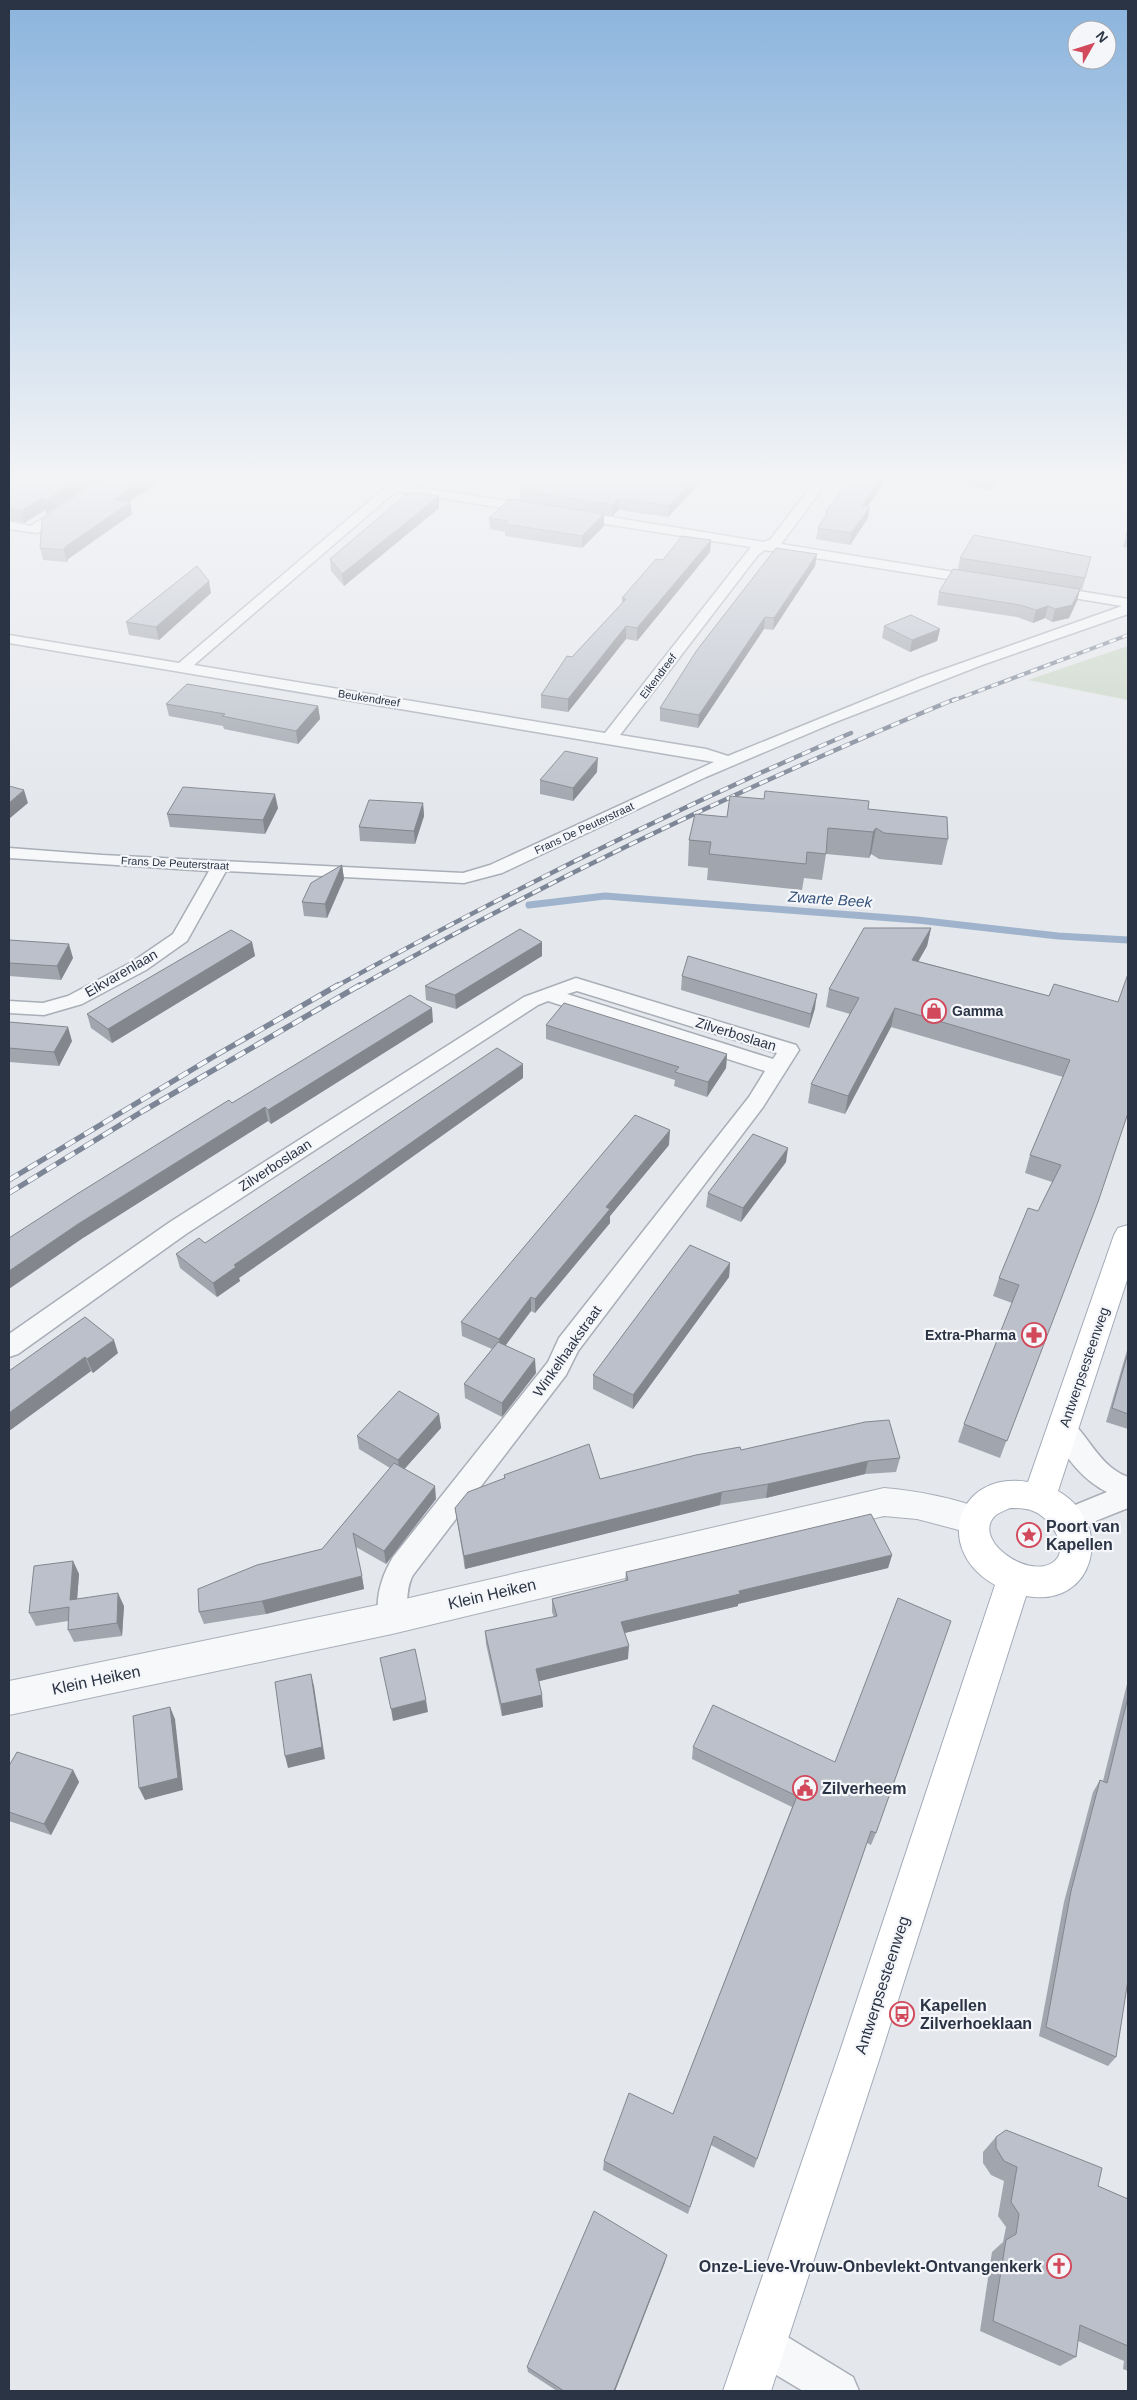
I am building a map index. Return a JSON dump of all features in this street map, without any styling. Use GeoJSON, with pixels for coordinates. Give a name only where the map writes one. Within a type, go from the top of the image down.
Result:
{"type":"FeatureCollection","features":[{"type":"Feature","properties":{"kind":"main road","name":"Antwerpsesteenweg"},"geometry":{"type":"LineString","coordinates":[[1039,1498],[1128,1235]]}},
{"type":"Feature","properties":{"kind":"main road"},"geometry":{"type":"LineString","coordinates":[[1014,1494],[1039,1498],[1055,1507],[1068,1520],[1074,1532],[1077,1546],[1075,1558],[1069,1569],[1058,1578],[1044,1582],[1029,1582],[998,1571],[986,1560],[977,1546],[973,1533],[974,1520],[980,1507],[991,1498],[1014,1494]]}},
{"type":"Feature","properties":{"kind":"main road","name":"Antwerpsesteenweg"},"geometry":{"type":"LineString","coordinates":[[747,2391],[860,2054],[1014,1578]]}},
{"type":"Feature","properties":{"kind":"street"},"geometry":{"type":"LineString","coordinates":[[184,667],[277,587]]}},
{"type":"Feature","properties":{"kind":"street","name":"Eikendreef"},"geometry":{"type":"LineString","coordinates":[[610,737],[726,587]]}},
{"type":"Feature","properties":{"kind":"street"},"geometry":{"type":"LineString","coordinates":[[1032,588],[1128,603]]}},
{"type":"Feature","properties":{"kind":"street","name":"Frans De Peuterstraat"},"geometry":{"type":"LineString","coordinates":[[9,853],[464,878],[496,868],[729,761],[834,716],[1128,609]]}},
{"type":"Feature","properties":{"kind":"street","name":"Beukendreef"},"geometry":{"type":"LineString","coordinates":[[9,639],[610,737],[706,754],[729,761]]}},
{"type":"Feature","properties":{"kind":"street","name":"Eikvarenlaan"},"geometry":{"type":"LineString","coordinates":[[9,1007],[44,1009],[75,1000],[139,966],[180,937],[220,866]]}},
{"type":"Feature","properties":{"kind":"street","name":"Zilverboslaan"},"geometry":{"type":"LineString","coordinates":[[9,1347],[218,1202],[531,1001],[549,995],[779,1068]]}},
{"type":"Feature","properties":{"kind":"street","name":"Winkelhaakstraat"},"geometry":{"type":"LineString","coordinates":[[392,1618],[395,1579],[403,1566],[558,1368],[568,1345],[756,1102],[779,1068]]}},
{"type":"Feature","properties":{"kind":"street"},"geometry":{"type":"LineString","coordinates":[[1063,1428],[1082,1459],[1090,1467],[1116,1485],[1128,1488]]}},
{"type":"Feature","properties":{"kind":"street"},"geometry":{"type":"LineString","coordinates":[[1068,1520],[1128,1496]]}},
{"type":"Feature","properties":{"kind":"street","name":"Klein Heiken"},"geometry":{"type":"LineString","coordinates":[[9,1698],[392,1618],[884,1502],[917,1505],[974,1520]]}},
{"type":"Feature","properties":{"kind":"street"},"geometry":{"type":"LineString","coordinates":[[762,2344],[839,2391]]}},
{"type":"Feature","properties":{"kind":"green space"},"geometry":{"type":"Polygon","coordinates":[[[1128,646],[1128,700],[1028,680],[1128,646]]]}},
{"type":"Feature","properties":{"kind":"building"},"geometry":{"type":"Polygon","coordinates":[[[170,587],[202,587],[156,627],[126,622],[170,587]]]}},
{"type":"Feature","properties":{"kind":"building"},"geometry":{"type":"Polygon","coordinates":[[[632,587],[671,587],[637,628],[626,626],[568,699],[541,695],[567,656],[572,657],[626,599],[622,598],[632,587]]]}},
{"type":"Feature","properties":{"kind":"building"},"geometry":{"type":"Polygon","coordinates":[[[746,587],[795,587],[774,618],[765,617],[699,715],[660,708],[697,650],[746,587]]]}},
{"type":"Feature","properties":{"kind":"building"},"geometry":{"type":"Polygon","coordinates":[[[942,587],[1067,587],[1080,589],[1072,605],[1055,609],[1048,606],[1036,610],[1020,605],[939,592],[942,587]]]}},
{"type":"Feature","properties":{"kind":"building"},"geometry":{"type":"Polygon","coordinates":[[[911,615],[940,629],[912,640],[884,626],[911,615]]]}},
{"type":"Feature","properties":{"kind":"building"},"geometry":{"type":"Polygon","coordinates":[[[187,684],[318,706],[296,731],[222,716],[225,714],[166,704],[187,684]]]}},
{"type":"Feature","properties":{"kind":"building"},"geometry":{"type":"Polygon","coordinates":[[[565,751],[598,758],[573,788],[540,780],[565,751]]]}},
{"type":"Feature","properties":{"kind":"building"},"geometry":{"type":"Polygon","coordinates":[[[9,786],[24,790],[9,803],[9,786]]]}},
{"type":"Feature","properties":{"kind":"building"},"geometry":{"type":"Polygon","coordinates":[[[183,787],[275,794],[263,820],[167,814],[183,787]]]}},
{"type":"Feature","properties":{"kind":"building"},"geometry":{"type":"Polygon","coordinates":[[[765,791],[869,801],[868,809],[947,817],[948,839],[884,833],[876,828],[873,832],[828,828],[826,854],[807,852],[806,864],[709,854],[711,842],[689,840],[695,814],[727,817],[730,796],[764,799],[765,791]]]}},
{"type":"Feature","properties":{"kind":"building"},"geometry":{"type":"Polygon","coordinates":[[[369,800],[423,803],[414,831],[359,827],[369,800]]]}},
{"type":"Feature","properties":{"kind":"building"},"geometry":{"type":"Polygon","coordinates":[[[342,865],[325,904],[302,902],[311,883],[342,865]]]}},
{"type":"Feature","properties":{"kind":"building"},"geometry":{"type":"Polygon","coordinates":[[[864,928],[931,928],[912,960],[1049,996],[1054,984],[1118,1002],[1128,974],[1128,1113],[1098,1202],[1007,1441],[964,1424],[1019,1285],[999,1278],[1028,1208],[1038,1211],[1061,1165],[1030,1155],[1070,1060],[895,1008],[848,1096],[811,1084],[859,998],[829,989],[864,928]]]}},
{"type":"Feature","properties":{"kind":"building"},"geometry":{"type":"Polygon","coordinates":[[[520,929],[542,942],[455,995],[425,986],[520,929]]]}},
{"type":"Feature","properties":{"kind":"building"},"geometry":{"type":"Polygon","coordinates":[[[231,930],[252,942],[108,1029],[87,1014],[231,930]]]}},
{"type":"Feature","properties":{"kind":"building"},"geometry":{"type":"Polygon","coordinates":[[[9,940],[69,944],[57,966],[9,963],[9,940]]]}},
{"type":"Feature","properties":{"kind":"building"},"geometry":{"type":"Polygon","coordinates":[[[688,956],[817,994],[811,1014],[682,976],[688,956]]]}},
{"type":"Feature","properties":{"kind":"building"},"geometry":{"type":"Polygon","coordinates":[[[410,995],[432,1008],[268,1110],[265,1107],[78,1224],[9,1271],[9,1238],[229,1100],[232,1103],[410,995]]]}},
{"type":"Feature","properties":{"kind":"building"},"geometry":{"type":"Polygon","coordinates":[[[564,1003],[727,1054],[708,1082],[675,1072],[679,1067],[546,1025],[564,1003]]]}},
{"type":"Feature","properties":{"kind":"building"},"geometry":{"type":"Polygon","coordinates":[[[9,1022],[68,1027],[54,1052],[9,1048],[9,1022]]]}},
{"type":"Feature","properties":{"kind":"building"},"geometry":{"type":"Polygon","coordinates":[[[497,1048],[523,1064],[234,1265],[236,1267],[213,1283],[176,1254],[199,1238],[205,1243],[497,1048]]]}},
{"type":"Feature","properties":{"kind":"building"},"geometry":{"type":"Polygon","coordinates":[[[635,1115],[670,1130],[606,1207],[610,1209],[535,1299],[531,1297],[499,1339],[461,1322],[635,1115]]]}},
{"type":"Feature","properties":{"kind":"building"},"geometry":{"type":"Polygon","coordinates":[[[753,1134],[788,1148],[743,1208],[708,1193],[753,1134]]]}},
{"type":"Feature","properties":{"kind":"building"},"geometry":{"type":"Polygon","coordinates":[[[690,1245],[730,1263],[633,1395],[593,1375],[690,1245]]]}},
{"type":"Feature","properties":{"kind":"building"},"geometry":{"type":"Polygon","coordinates":[[[85,1317],[114,1340],[87,1359],[85,1357],[9,1413],[9,1371],[85,1317]]]}},
{"type":"Feature","properties":{"kind":"building"},"geometry":{"type":"Polygon","coordinates":[[[498,1342],[535,1359],[502,1403],[464,1384],[498,1342]]]}},
{"type":"Feature","properties":{"kind":"building"},"geometry":{"type":"Polygon","coordinates":[[[1128,1353],[1128,1414],[1112,1408],[1128,1353]]]}},
{"type":"Feature","properties":{"kind":"building"},"geometry":{"type":"Polygon","coordinates":[[[399,1391],[439,1414],[398,1460],[357,1436],[399,1391]]]}},
{"type":"Feature","properties":{"kind":"building"},"geometry":{"type":"Polygon","coordinates":[[[889,1420],[900,1458],[868,1461],[768,1484],[722,1492],[464,1556],[455,1508],[468,1492],[505,1478],[504,1475],[589,1444],[600,1479],[696,1455],[740,1447],[741,1450],[865,1422],[889,1420]]]}},
{"type":"Feature","properties":{"kind":"building"},"geometry":{"type":"Polygon","coordinates":[[[394,1463],[435,1486],[384,1551],[353,1533],[362,1576],[262,1601],[199,1612],[198,1589],[257,1565],[322,1549],[394,1463]]]}},
{"type":"Feature","properties":{"kind":"building"},"geometry":{"type":"Polygon","coordinates":[[[871,1514],[892,1555],[739,1591],[740,1594],[621,1622],[629,1646],[536,1669],[542,1695],[501,1704],[485,1631],[557,1616],[552,1599],[628,1580],[626,1572],[871,1514]]]}},
{"type":"Feature","properties":{"kind":"building"},"geometry":{"type":"Polygon","coordinates":[[[73,1561],[70,1600],[118,1593],[117,1623],[68,1630],[69,1607],[29,1613],[34,1566],[73,1561]]]}},
{"type":"Feature","properties":{"kind":"building"},"geometry":{"type":"Polygon","coordinates":[[[898,1598],[951,1621],[876,1833],[871,1831],[757,2159],[714,2136],[690,2207],[604,2161],[629,2093],[673,2114],[797,1796],[693,1747],[713,1705],[835,1762],[898,1598]]]}},
{"type":"Feature","properties":{"kind":"building"},"geometry":{"type":"Polygon","coordinates":[[[415,1649],[426,1700],[391,1709],[380,1658],[415,1649]]]}},
{"type":"Feature","properties":{"kind":"building"},"geometry":{"type":"Polygon","coordinates":[[[311,1674],[322,1747],[285,1756],[275,1682],[311,1674]]]}},
{"type":"Feature","properties":{"kind":"building"},"geometry":{"type":"Polygon","coordinates":[[[1128,1697],[1128,1980],[1116,2057],[1046,2027],[1071,1891],[1100,1780],[1107,1783],[1128,1697]]]}},
{"type":"Feature","properties":{"kind":"building"},"geometry":{"type":"Polygon","coordinates":[[[170,1707],[178,1778],[139,1788],[133,1716],[170,1707]]]}},
{"type":"Feature","properties":{"kind":"building"},"geometry":{"type":"Polygon","coordinates":[[[17,1752],[73,1770],[44,1824],[9,1812],[9,1766],[17,1752]]]}},
{"type":"Feature","properties":{"kind":"building","name":"Onze-Lieve-Vrouw-Onbevlekt-Ontvangenkerk"},"geometry":{"type":"Polygon","coordinates":[[[1006,2130],[1102,2168],[1098,2186],[1128,2199],[1128,2346],[1080,2325],[1076,2357],[993,2321],[1006,2240],[1016,2234],[1019,2214],[1011,2202],[1017,2167],[1004,2161],[996,2148],[996,2137],[1006,2130]]]}},
{"type":"Feature","properties":{"kind":"building"},"geometry":{"type":"Polygon","coordinates":[[[594,2211],[667,2255],[614,2391],[564,2391],[527,2367],[594,2211]]]}},
{"type":"Feature","properties":{"kind":"waterway","name":"Zwarte Beek"},"geometry":{"type":"LineString","coordinates":[[529,905],[605,896],[917,920],[1058,936],[1128,940]]}},
{"type":"Feature","properties":{"kind":"railway"},"geometry":{"type":"LineString","coordinates":[[952,701],[1128,635]]}},
{"type":"Feature","properties":{"kind":"railway"},"geometry":{"type":"LineString","coordinates":[[358,987],[504,908],[652,834],[878,731],[955,699]]}},
{"type":"Feature","properties":{"kind":"railway"},"geometry":{"type":"LineString","coordinates":[[335,987],[462,919],[655,822],[851,733]]}},
{"type":"Feature","properties":{"kind":"railway"},"geometry":{"type":"LineString","coordinates":[[9,1180],[213,1057],[338,985]]}},
{"type":"Feature","properties":{"kind":"railway"},"geometry":{"type":"LineString","coordinates":[[9,1193],[143,1111],[360,985]]}},
{"type":"Feature","properties":{"kind":"place","name":"Gamma"},"geometry":{"type":"Point","coordinates":[934,1011]}},
{"type":"Feature","properties":{"kind":"place","name":"Extra-Pharma"},"geometry":{"type":"Point","coordinates":[1034,1335]}},
{"type":"Feature","properties":{"kind":"place","name":"Poort van Kapellen"},"geometry":{"type":"Point","coordinates":[1029,1535]}},
{"type":"Feature","properties":{"kind":"place","name":"Zilverheem"},"geometry":{"type":"Point","coordinates":[805,1788]}},
{"type":"Feature","properties":{"kind":"place","name":"Kapellen Zilverhoeklaan"},"geometry":{"type":"Point","coordinates":[902,2014]}},
{"type":"Feature","properties":{"kind":"place","name":"Onze-Lieve-Vrouw-Onbevlekt-Ontvangenkerk"},"geometry":{"type":"Point","coordinates":[1059,2266]}}]}
